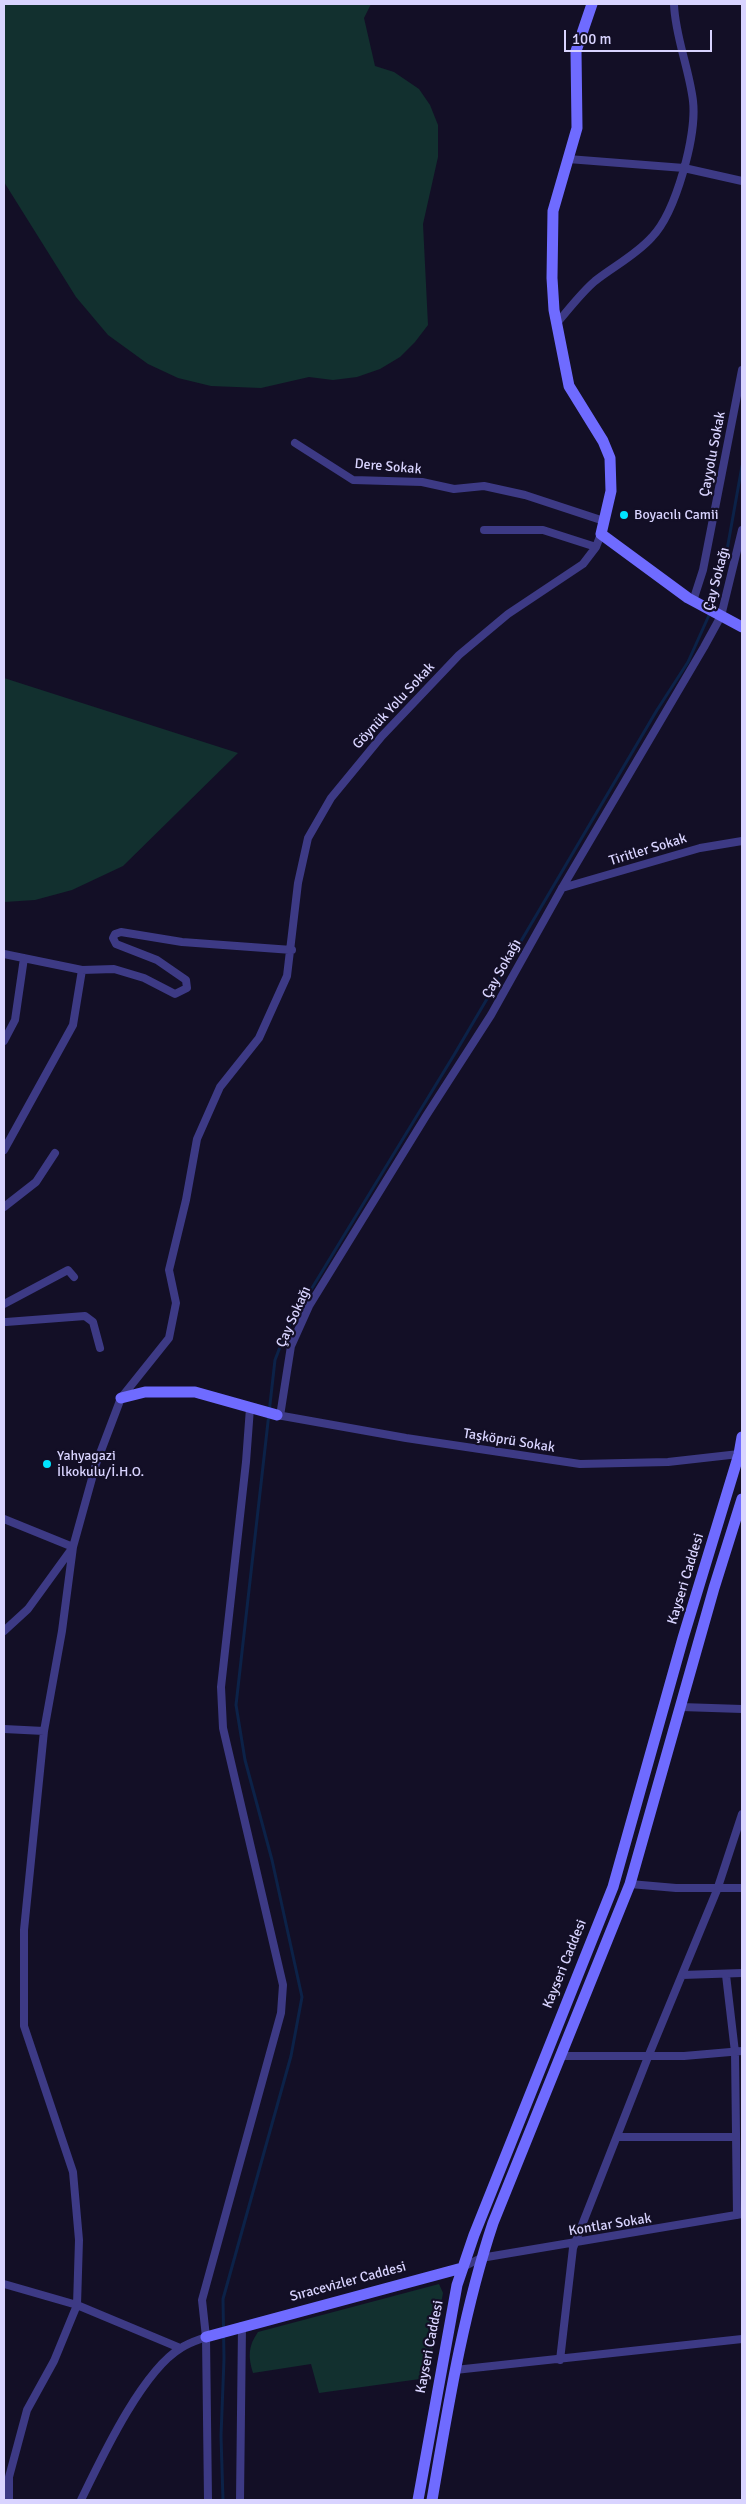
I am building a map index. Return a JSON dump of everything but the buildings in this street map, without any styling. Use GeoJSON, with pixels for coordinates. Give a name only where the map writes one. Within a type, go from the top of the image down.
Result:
{"type":"FeatureCollection","features":[{"type":"Feature","properties":{"kind":"main road"},"geometry":{"type":"LineString","coordinates":[[592,4],[576,51],[576,128],[553,211],[552,278],[557,323],[569,386],[610,458],[612,480],[601,534],[695,603],[742,627]]}},
{"type":"Feature","properties":{"kind":"main road"},"geometry":{"type":"LineString","coordinates":[[121,1398],[145,1392],[195,1392],[279,1415]]}},
{"type":"Feature","properties":{"kind":"main road","name":"Kayseri Caddesi"},"geometry":{"type":"LineString","coordinates":[[418,2500],[457,2285],[462,2268],[613,1887],[683,1638],[741,1455],[742,1437]]}},
{"type":"Feature","properties":{"kind":"main road"},"geometry":{"type":"LineString","coordinates":[[432,2500],[466,2317],[481,2258],[630,1884],[714,1588],[742,1499]]}},
{"type":"Feature","properties":{"kind":"main road","name":"Sıracevizler Caddesi"},"geometry":{"type":"LineString","coordinates":[[206,2337],[462,2268]]}},
{"type":"Feature","properties":{"kind":"street"},"geometry":{"type":"LineString","coordinates":[[557,323],[594,282],[629,257],[654,235],[666,215],[684,168],[692,123],[693,101],[674,4]]}},
{"type":"Feature","properties":{"kind":"street"},"geometry":{"type":"LineString","coordinates":[[568,159],[684,168],[742,181]]}},
{"type":"Feature","properties":{"kind":"street","name":"Çayyolu Sokak"},"geometry":{"type":"LineString","coordinates":[[695,603],[742,370]]}},
{"type":"Feature","properties":{"kind":"street","name":"Dere Sokak"},"geometry":{"type":"LineString","coordinates":[[295,443],[353,480],[422,482],[454,489],[484,486],[525,495],[604,521]]}},
{"type":"Feature","properties":{"kind":"street"},"geometry":{"type":"LineString","coordinates":[[484,530],[543,530],[596,547]]}},
{"type":"Feature","properties":{"kind":"street","name":"Çay Sokağı"},"geometry":{"type":"LineString","coordinates":[[279,1415],[291,1346],[309,1306],[491,1015],[719,616],[742,530]]}},
{"type":"Feature","properties":{"kind":"street","name":"Göynük Yolu Sokak"},"geometry":{"type":"LineString","coordinates":[[73,1547],[96,1464],[121,1398],[169,1338],[176,1303],[169,1270],[186,1200],[197,1139],[220,1087],[259,1038],[287,976],[292,950],[298,883],[308,838],[331,798],[382,736],[459,655],[508,614],[583,564],[596,547],[601,534]]}},
{"type":"Feature","properties":{"kind":"street","name":"Tiritler Sokak"},"geometry":{"type":"LineString","coordinates":[[562,888],[692,850],[742,842]]}},
{"type":"Feature","properties":{"kind":"street"},"geometry":{"type":"LineString","coordinates":[[4,954],[82,970],[114,969],[144,978],[170,993],[180,993],[187,988],[186,980],[157,960],[116,944],[114,936],[119,932],[182,942],[292,950]]}},
{"type":"Feature","properties":{"kind":"street"},"geometry":{"type":"LineString","coordinates":[[4,1041],[16,1020],[24,958]]}},
{"type":"Feature","properties":{"kind":"street"},"geometry":{"type":"LineString","coordinates":[[4,1150],[73,1025],[82,970]]}},
{"type":"Feature","properties":{"kind":"street"},"geometry":{"type":"LineString","coordinates":[[4,1208],[36,1182],[55,1153]]}},
{"type":"Feature","properties":{"kind":"street"},"geometry":{"type":"LineString","coordinates":[[4,1304],[68,1270],[74,1277]]}},
{"type":"Feature","properties":{"kind":"street"},"geometry":{"type":"LineString","coordinates":[[4,1321],[85,1316],[93,1322],[100,1348]]}},
{"type":"Feature","properties":{"kind":"street"},"geometry":{"type":"LineString","coordinates":[[208,2500],[206,2337],[202,2300],[281,2014],[283,1985],[278,1956],[261,1896],[223,1728],[221,1687],[246,1462],[250,1408]]}},
{"type":"Feature","properties":{"kind":"street","name":"Taşköprü Sokak"},"geometry":{"type":"LineString","coordinates":[[279,1415],[406,1438],[580,1464],[668,1462],[741,1455]]}},
{"type":"Feature","properties":{"kind":"street"},"geometry":{"type":"LineString","coordinates":[[4,1519],[73,1547]]}},
{"type":"Feature","properties":{"kind":"street"},"geometry":{"type":"LineString","coordinates":[[4,1631],[28,1609],[73,1547]]}},
{"type":"Feature","properties":{"kind":"street"},"geometry":{"type":"LineString","coordinates":[[9,2500],[9,2478],[27,2410],[54,2361],[77,2304],[79,2240],[73,2172],[24,2026],[24,1930],[44,1731],[62,1631],[73,1547]]}},
{"type":"Feature","properties":{"kind":"street"},"geometry":{"type":"LineString","coordinates":[[681,1707],[742,1709]]}},
{"type":"Feature","properties":{"kind":"street"},"geometry":{"type":"LineString","coordinates":[[4,1730],[44,1731]]}},
{"type":"Feature","properties":{"kind":"street"},"geometry":{"type":"LineString","coordinates":[[560,2360],[570,2262],[576,2243],[648,2057],[717,1890],[742,1814]]}},
{"type":"Feature","properties":{"kind":"street"},"geometry":{"type":"LineString","coordinates":[[630,1884],[717,1890],[742,1888]]}},
{"type":"Feature","properties":{"kind":"street"},"geometry":{"type":"LineString","coordinates":[[682,1975],[742,1973]]}},
{"type":"Feature","properties":{"kind":"street"},"geometry":{"type":"LineString","coordinates":[[726,1975],[738,2052],[736,2137],[740,2214]]}},
{"type":"Feature","properties":{"kind":"street"},"geometry":{"type":"LineString","coordinates":[[560,2056],[648,2057],[738,2052]]}},
{"type":"Feature","properties":{"kind":"street"},"geometry":{"type":"LineString","coordinates":[[617,2137],[736,2137]]}},
{"type":"Feature","properties":{"kind":"street","name":"Kontlar Sokak"},"geometry":{"type":"LineString","coordinates":[[462,2268],[481,2258],[740,2214]]}},
{"type":"Feature","properties":{"kind":"street"},"geometry":{"type":"LineString","coordinates":[[4,2284],[77,2304],[180,2348]]}},
{"type":"Feature","properties":{"kind":"street"},"geometry":{"type":"LineString","coordinates":[[240,2500],[242,2326]]}},
{"type":"Feature","properties":{"kind":"street"},"geometry":{"type":"LineString","coordinates":[[81,2500],[108,2444],[148,2382],[180,2348],[206,2337]]}},
{"type":"Feature","properties":{"kind":"street"},"geometry":{"type":"LineString","coordinates":[[456,2370],[560,2360],[742,2338]]}},
{"type":"Feature","properties":{"kind":"green space"},"geometry":{"type":"Polygon","coordinates":[[[4,4],[371,4],[364,18],[375,66],[394,72],[419,89],[430,105],[438,125],[438,157],[423,224],[428,325],[415,342],[400,357],[380,369],[357,377],[333,380],[309,377],[261,388],[211,386],[178,378],[148,364],[108,335],[76,297],[4,182],[4,4]]]}},
{"type":"Feature","properties":{"kind":"green space"},"geometry":{"type":"Polygon","coordinates":[[[4,678],[238,753],[123,866],[72,890],[35,900],[4,902],[4,678]]]}},
{"type":"Feature","properties":{"kind":"green space"},"geometry":{"type":"Polygon","coordinates":[[[439,2284],[443,2293],[427,2378],[319,2393],[311,2364],[253,2373],[250,2352],[252,2342],[258,2332],[439,2284]]]}},
{"type":"Feature","properties":{"kind":"waterway"},"geometry":{"type":"LineString","coordinates":[[712,607],[727,550],[742,466]]}},
{"type":"Feature","properties":{"kind":"waterway"},"geometry":{"type":"LineString","coordinates":[[223,2500],[221,2436],[224,2359],[223,2299],[291,2056],[302,1997],[272,1860],[245,1760],[236,1705],[275,1360],[287,1329],[454,1055],[657,710],[688,662],[710,613]]}},
{"type":"Feature","properties":{"kind":"place","name":"Boyacılı Camii"},"geometry":{"type":"Point","coordinates":[624,515]}},
{"type":"Feature","properties":{"kind":"place","name":"Yahyagazi İlkokulu/İ.H.O."},"geometry":{"type":"Point","coordinates":[47,1464]}}]}
